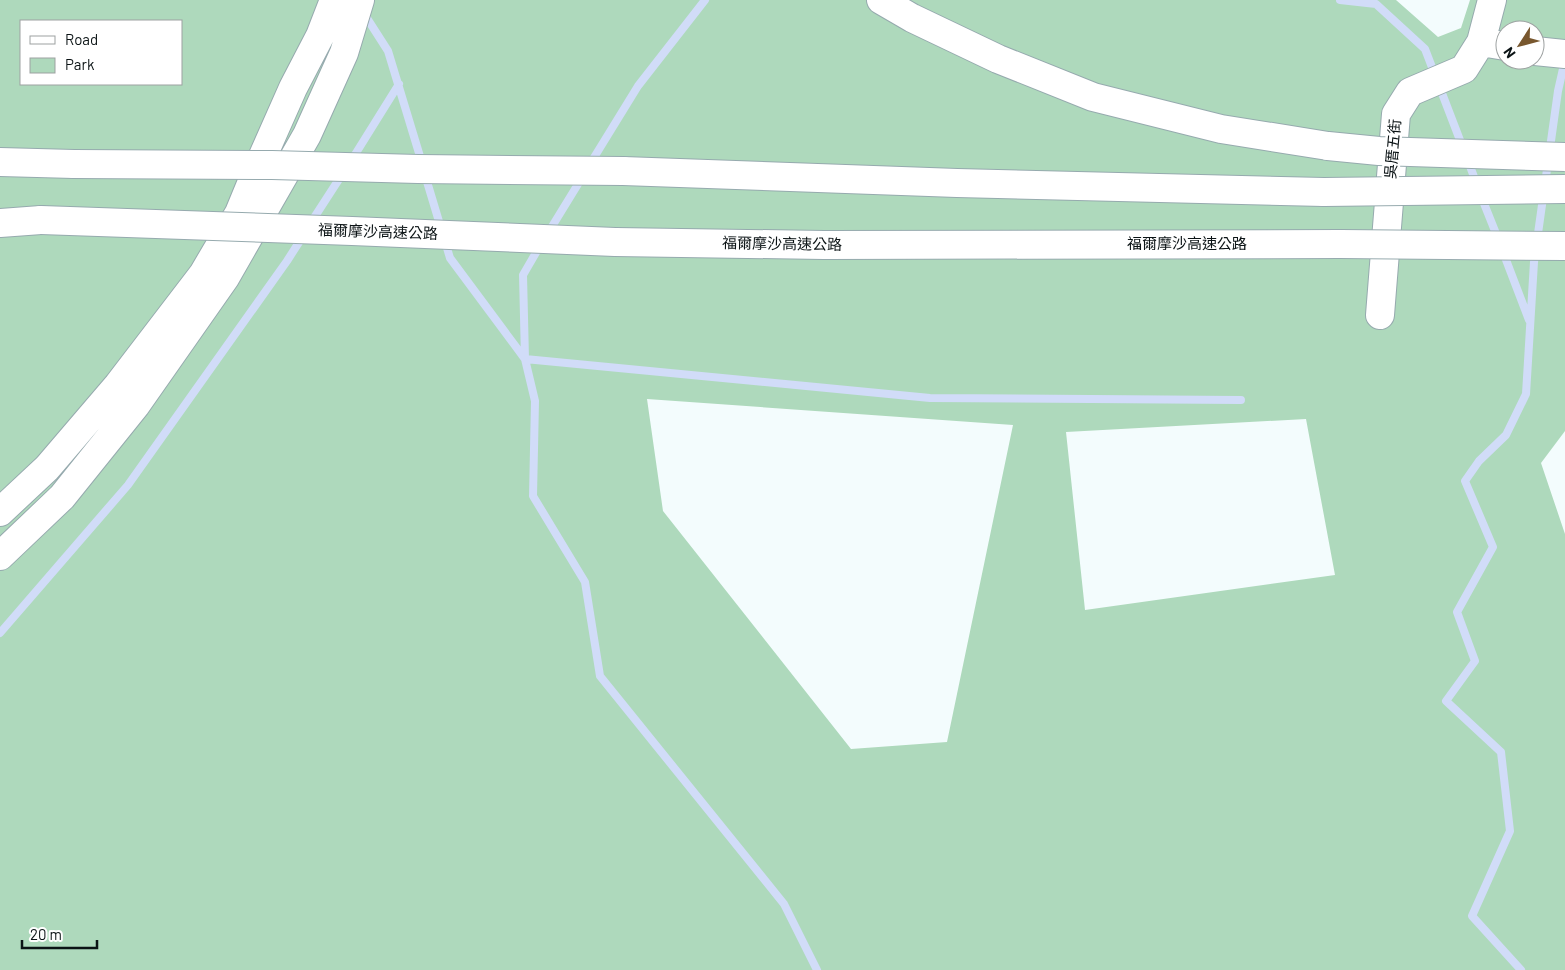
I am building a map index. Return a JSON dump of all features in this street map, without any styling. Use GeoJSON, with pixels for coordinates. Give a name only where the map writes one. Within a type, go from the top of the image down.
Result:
{"type":"FeatureCollection","features":[{"type":"Feature","properties":{"kind":"main road"},"geometry":{"type":"LineString","coordinates":[[0,512],[47,468],[118,385],[203,274],[239,213],[293,88],[320,36],[334,0]]}},
{"type":"Feature","properties":{"kind":"main road"},"geometry":{"type":"LineString","coordinates":[[0,556],[62,497],[136,405],[225,278],[307,135],[344,53],[360,0]]}},
{"type":"Feature","properties":{"kind":"main road"},"geometry":{"type":"LineString","coordinates":[[881,0],[912,18],[998,59],[1093,97],[1221,129],[1328,146],[1379,151],[1565,157]]}},
{"type":"Feature","properties":{"kind":"main road","name":"吳厝五街"},"geometry":{"type":"LineString","coordinates":[[1380,314],[1396,114],[1410,92],[1464,69],[1493,44],[1492,0]]}},
{"type":"Feature","properties":{"kind":"main road"},"geometry":{"type":"LineString","coordinates":[[1545,52],[1565,54]]}},
{"type":"Feature","properties":{"kind":"main road"},"geometry":{"type":"LineString","coordinates":[[0,162],[623,171],[957,183],[1324,192],[1565,189]]}},
{"type":"Feature","properties":{"kind":"main road","name":"福爾摩沙高速公路"},"geometry":{"type":"LineString","coordinates":[[0,219],[615,242],[824,245],[1341,244],[1565,246]]}},
{"type":"Feature","properties":{"kind":"main road"},"geometry":{"type":"LineString","coordinates":[[0,223],[41,220]]}},
{"type":"Feature","properties":{"kind":"green space"},"geometry":{"type":"Polygon","coordinates":[[[0,0],[1396,0],[1438,37],[1461,28],[1470,0],[1565,0],[1565,431],[1541,463],[1565,534],[1565,970],[0,970],[0,0]],[[647,399],[663,511],[851,749],[947,742],[1013,425],[647,399]],[[1306,419],[1066,432],[1085,610],[1335,575],[1306,419]]]}},
{"type":"Feature","properties":{"kind":"waterway"},"geometry":{"type":"LineString","coordinates":[[590,164],[638,86],[705,0]]}},
{"type":"Feature","properties":{"kind":"waterway"},"geometry":{"type":"LineString","coordinates":[[1340,0],[1376,4],[1425,49],[1463,148]]}},
{"type":"Feature","properties":{"kind":"waterway"},"geometry":{"type":"LineString","coordinates":[[363,12],[388,51],[422,163]]}},
{"type":"Feature","properties":{"kind":"waterway"},"geometry":{"type":"LineString","coordinates":[[1521,970],[1472,916],[1510,831],[1501,752],[1446,701],[1475,661],[1457,612],[1493,547],[1465,481],[1479,461],[1506,435],[1526,394],[1534,262],[1558,91],[1565,60]]}},
{"type":"Feature","properties":{"kind":"waterway"},"geometry":{"type":"LineString","coordinates":[[351,161],[399,84]]}},
{"type":"Feature","properties":{"kind":"waterway"},"geometry":{"type":"LineString","coordinates":[[1467,158],[1477,185]]}},
{"type":"Feature","properties":{"kind":"waterway"},"geometry":{"type":"LineString","coordinates":[[310,224],[343,173]]}},
{"type":"Feature","properties":{"kind":"waterway"},"geometry":{"type":"LineString","coordinates":[[425,175],[450,258],[525,359],[535,401],[533,496],[585,582],[600,676],[784,904],[817,970]]}},
{"type":"Feature","properties":{"kind":"waterway"},"geometry":{"type":"LineString","coordinates":[[548,233],[583,176]]}},
{"type":"Feature","properties":{"kind":"waterway"},"geometry":{"type":"LineString","coordinates":[[1481,196],[1499,241]]}},
{"type":"Feature","properties":{"kind":"waterway"},"geometry":{"type":"LineString","coordinates":[[0,633],[128,485],[303,236]]}},
{"type":"Feature","properties":{"kind":"waterway"},"geometry":{"type":"LineString","coordinates":[[541,244],[523,275],[525,359],[930,398],[1241,400]]}},
{"type":"Feature","properties":{"kind":"waterway"},"geometry":{"type":"LineString","coordinates":[[1503,252],[1529,320]]}}]}
